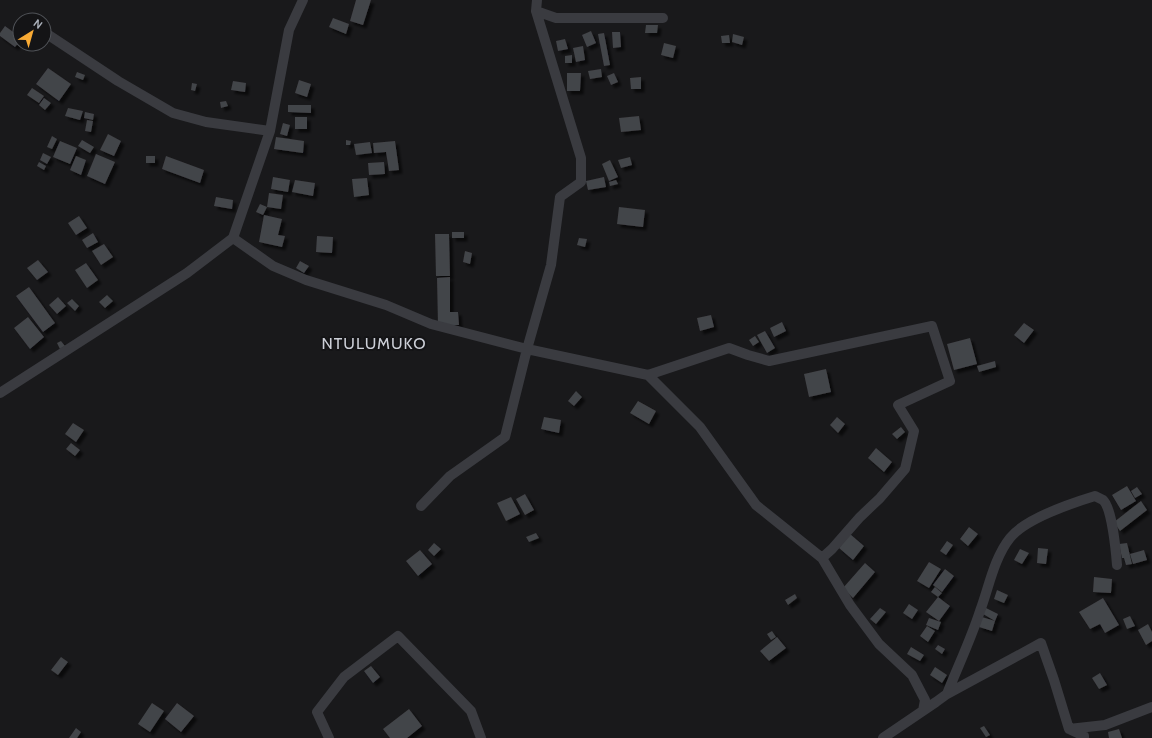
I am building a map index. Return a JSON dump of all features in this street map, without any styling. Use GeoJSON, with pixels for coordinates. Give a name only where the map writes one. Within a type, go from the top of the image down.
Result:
{"type":"FeatureCollection","features":[{"type":"Feature","properties":{"kind":"street"},"geometry":{"type":"LineString","coordinates":[[0,393],[187,273],[233,238],[270,131],[289,30],[303,0]]}},
{"type":"Feature","properties":{"kind":"street"},"geometry":{"type":"LineString","coordinates":[[421,506],[450,476],[505,437],[527,349],[551,265],[560,197],[581,182],[581,158],[536,11],[537,0]]}},
{"type":"Feature","properties":{"kind":"street"},"geometry":{"type":"LineString","coordinates":[[536,11],[556,18],[663,18]]}},
{"type":"Feature","properties":{"kind":"street"},"geometry":{"type":"LineString","coordinates":[[52,37],[118,81],[173,113],[206,122],[270,131]]}},
{"type":"Feature","properties":{"kind":"street"},"geometry":{"type":"LineString","coordinates":[[233,238],[273,266],[306,280],[386,305],[431,324],[527,349],[648,375],[729,348],[769,361],[932,326],[950,380],[898,404],[914,431],[905,469],[880,498],[822,558]]}},
{"type":"Feature","properties":{"kind":"street"},"geometry":{"type":"LineString","coordinates":[[648,375],[700,428],[756,504],[822,558],[850,605],[879,644],[912,675],[925,700],[923,711]]}},
{"type":"Feature","properties":{"kind":"street"},"geometry":{"type":"LineString","coordinates":[[947,694],[980,613],[999,556],[1010,537],[1021,528],[1074,502],[1094,496],[1104,500],[1107,508],[1114,533],[1117,565]]}},
{"type":"Feature","properties":{"kind":"street"},"geometry":{"type":"LineString","coordinates":[[329,738],[317,712],[344,677],[398,636],[471,711],[481,738]]}},
{"type":"Feature","properties":{"kind":"street"},"geometry":{"type":"LineString","coordinates":[[883,738],[947,694],[1041,643],[1069,729],[1084,736],[1084,738]]}},
{"type":"Feature","properties":{"kind":"street"},"geometry":{"type":"LineString","coordinates":[[1069,729],[1105,725],[1152,707]]}},
{"type":"Feature","properties":{"kind":"building"},"geometry":{"type":"Polygon","coordinates":[[[356,0],[371,0],[363,25],[350,21],[356,0]]]}},
{"type":"Feature","properties":{"kind":"building"},"geometry":{"type":"Polygon","coordinates":[[[333,18],[349,24],[346,34],[329,27],[333,18]]]}},
{"type":"Feature","properties":{"kind":"building"},"geometry":{"type":"Polygon","coordinates":[[[646,25],[658,25],[657,33],[645,33],[646,25]]]}},
{"type":"Feature","properties":{"kind":"building"},"geometry":{"type":"Polygon","coordinates":[[[5,26],[12,31],[12,45],[0,36],[0,33],[5,26]]]}},
{"type":"Feature","properties":{"kind":"building"},"geometry":{"type":"Polygon","coordinates":[[[591,31],[596,43],[587,47],[582,35],[591,31]]]}},
{"type":"Feature","properties":{"kind":"building"},"geometry":{"type":"Polygon","coordinates":[[[612,32],[620,32],[621,47],[613,48],[612,32]]]}},
{"type":"Feature","properties":{"kind":"building"},"geometry":{"type":"Polygon","coordinates":[[[604,33],[610,65],[604,66],[598,34],[604,33]]]}},
{"type":"Feature","properties":{"kind":"building"},"geometry":{"type":"Polygon","coordinates":[[[733,34],[744,37],[742,45],[732,42],[733,34]]]}},
{"type":"Feature","properties":{"kind":"building"},"geometry":{"type":"Polygon","coordinates":[[[729,35],[730,43],[722,43],[721,36],[729,35]]]}},
{"type":"Feature","properties":{"kind":"building"},"geometry":{"type":"Polygon","coordinates":[[[565,39],[568,49],[558,51],[556,41],[565,39]]]}},
{"type":"Feature","properties":{"kind":"building"},"geometry":{"type":"Polygon","coordinates":[[[664,43],[676,46],[673,58],[661,55],[664,43]]]}},
{"type":"Feature","properties":{"kind":"building"},"geometry":{"type":"Polygon","coordinates":[[[583,46],[585,60],[576,62],[573,48],[583,46]]]}},
{"type":"Feature","properties":{"kind":"building"},"geometry":{"type":"Polygon","coordinates":[[[572,55],[572,63],[565,63],[565,56],[572,55]]]}},
{"type":"Feature","properties":{"kind":"building"},"geometry":{"type":"Polygon","coordinates":[[[48,68],[71,84],[59,101],[36,84],[48,68]]]}},
{"type":"Feature","properties":{"kind":"building"},"geometry":{"type":"Polygon","coordinates":[[[601,69],[602,77],[590,79],[588,71],[601,69]]]}},
{"type":"Feature","properties":{"kind":"building"},"geometry":{"type":"Polygon","coordinates":[[[77,72],[85,75],[83,80],[75,77],[77,72]]]}},
{"type":"Feature","properties":{"kind":"building"},"geometry":{"type":"Polygon","coordinates":[[[567,73],[581,73],[580,91],[567,91],[567,73]]]}},
{"type":"Feature","properties":{"kind":"building"},"geometry":{"type":"Polygon","coordinates":[[[614,73],[618,82],[611,85],[607,76],[614,73]]]}},
{"type":"Feature","properties":{"kind":"building"},"geometry":{"type":"Polygon","coordinates":[[[641,77],[641,89],[631,89],[630,78],[641,77]]]}},
{"type":"Feature","properties":{"kind":"building"},"geometry":{"type":"Polygon","coordinates":[[[299,80],[311,84],[307,97],[295,93],[299,80]]]}},
{"type":"Feature","properties":{"kind":"building"},"geometry":{"type":"Polygon","coordinates":[[[233,81],[246,83],[245,92],[231,90],[233,81]]]}},
{"type":"Feature","properties":{"kind":"building"},"geometry":{"type":"Polygon","coordinates":[[[192,83],[197,84],[195,91],[191,90],[192,83]]]}},
{"type":"Feature","properties":{"kind":"building"},"geometry":{"type":"Polygon","coordinates":[[[32,88],[44,96],[39,103],[27,95],[32,88]]]}},
{"type":"Feature","properties":{"kind":"building"},"geometry":{"type":"Polygon","coordinates":[[[44,98],[51,103],[45,110],[39,105],[44,98]]]}},
{"type":"Feature","properties":{"kind":"building"},"geometry":{"type":"Polygon","coordinates":[[[226,101],[228,106],[221,108],[220,102],[226,101]]]}},
{"type":"Feature","properties":{"kind":"building"},"geometry":{"type":"Polygon","coordinates":[[[288,105],[311,105],[311,113],[288,112],[288,105]]]}},
{"type":"Feature","properties":{"kind":"building"},"geometry":{"type":"Polygon","coordinates":[[[68,108],[83,111],[80,120],[65,116],[68,108]]]}},
{"type":"Feature","properties":{"kind":"building"},"geometry":{"type":"Polygon","coordinates":[[[85,112],[94,114],[93,120],[84,118],[85,112]]]}},
{"type":"Feature","properties":{"kind":"building"},"geometry":{"type":"Polygon","coordinates":[[[639,116],[641,130],[621,132],[619,118],[639,116]]]}},
{"type":"Feature","properties":{"kind":"building"},"geometry":{"type":"Polygon","coordinates":[[[295,117],[307,117],[307,129],[295,129],[295,117]]]}},
{"type":"Feature","properties":{"kind":"building"},"geometry":{"type":"Polygon","coordinates":[[[87,120],[93,121],[91,132],[85,131],[87,120]]]}},
{"type":"Feature","properties":{"kind":"building"},"geometry":{"type":"Polygon","coordinates":[[[283,123],[290,125],[287,136],[280,134],[283,123]]]}},
{"type":"Feature","properties":{"kind":"building"},"geometry":{"type":"Polygon","coordinates":[[[108,134],[121,141],[114,156],[100,150],[108,134]]]}},
{"type":"Feature","properties":{"kind":"building"},"geometry":{"type":"Polygon","coordinates":[[[52,136],[57,139],[52,149],[47,147],[52,136]]]}},
{"type":"Feature","properties":{"kind":"building"},"geometry":{"type":"Polygon","coordinates":[[[276,137],[304,141],[303,153],[274,149],[276,137]]]}},
{"type":"Feature","properties":{"kind":"building"},"geometry":{"type":"Polygon","coordinates":[[[82,140],[94,147],[90,153],[78,146],[82,140]]]}},
{"type":"Feature","properties":{"kind":"building"},"geometry":{"type":"Polygon","coordinates":[[[346,140],[351,141],[350,145],[346,145],[346,140]]]}},
{"type":"Feature","properties":{"kind":"building"},"geometry":{"type":"Polygon","coordinates":[[[60,141],[77,148],[70,164],[53,157],[60,141]]]}},
{"type":"Feature","properties":{"kind":"building"},"geometry":{"type":"Polygon","coordinates":[[[395,141],[399,170],[389,171],[386,152],[374,153],[373,143],[395,141]]]}},
{"type":"Feature","properties":{"kind":"building"},"geometry":{"type":"Polygon","coordinates":[[[370,142],[372,153],[356,155],[354,144],[370,142]]]}},
{"type":"Feature","properties":{"kind":"building"},"geometry":{"type":"Polygon","coordinates":[[[43,153],[51,157],[47,164],[40,160],[43,153]]]}},
{"type":"Feature","properties":{"kind":"building"},"geometry":{"type":"Polygon","coordinates":[[[96,154],[115,162],[105,184],[87,176],[96,154]]]}},
{"type":"Feature","properties":{"kind":"building"},"geometry":{"type":"Polygon","coordinates":[[[76,156],[86,160],[81,175],[70,170],[76,156]]]}},
{"type":"Feature","properties":{"kind":"building"},"geometry":{"type":"Polygon","coordinates":[[[146,156],[155,156],[155,163],[146,163],[146,156]]]}},
{"type":"Feature","properties":{"kind":"building"},"geometry":{"type":"Polygon","coordinates":[[[166,156],[204,170],[200,183],[162,169],[166,156]]]}},
{"type":"Feature","properties":{"kind":"building"},"geometry":{"type":"Polygon","coordinates":[[[630,157],[632,165],[621,168],[618,160],[630,157]]]}},
{"type":"Feature","properties":{"kind":"building"},"geometry":{"type":"Polygon","coordinates":[[[610,160],[618,177],[609,181],[602,164],[610,160]]]}},
{"type":"Feature","properties":{"kind":"building"},"geometry":{"type":"Polygon","coordinates":[[[39,162],[46,166],[44,170],[37,166],[39,162]]]}},
{"type":"Feature","properties":{"kind":"building"},"geometry":{"type":"Polygon","coordinates":[[[384,162],[385,174],[369,175],[368,163],[384,162]]]}},
{"type":"Feature","properties":{"kind":"building"},"geometry":{"type":"Polygon","coordinates":[[[273,177],[290,180],[288,192],[271,189],[273,177]]]}},
{"type":"Feature","properties":{"kind":"building"},"geometry":{"type":"Polygon","coordinates":[[[604,177],[606,187],[588,190],[586,181],[604,177]]]}},
{"type":"Feature","properties":{"kind":"building"},"geometry":{"type":"Polygon","coordinates":[[[367,178],[369,195],[354,197],[352,179],[367,178]]]}},
{"type":"Feature","properties":{"kind":"building"},"geometry":{"type":"Polygon","coordinates":[[[295,180],[315,183],[313,196],[292,192],[295,180]]]}},
{"type":"Feature","properties":{"kind":"building"},"geometry":{"type":"Polygon","coordinates":[[[616,180],[618,184],[610,186],[609,182],[616,180]]]}},
{"type":"Feature","properties":{"kind":"building"},"geometry":{"type":"Polygon","coordinates":[[[269,193],[283,195],[281,209],[267,207],[269,193]]]}},
{"type":"Feature","properties":{"kind":"building"},"geometry":{"type":"Polygon","coordinates":[[[216,197],[233,200],[232,209],[214,206],[216,197]]]}},
{"type":"Feature","properties":{"kind":"building"},"geometry":{"type":"Polygon","coordinates":[[[260,204],[267,207],[263,215],[256,212],[260,204]]]}},
{"type":"Feature","properties":{"kind":"building"},"geometry":{"type":"Polygon","coordinates":[[[619,207],[645,210],[643,227],[617,224],[619,207]]]}},
{"type":"Feature","properties":{"kind":"building"},"geometry":{"type":"Polygon","coordinates":[[[264,215],[282,219],[278,235],[285,236],[282,247],[259,242],[264,215]]]}},
{"type":"Feature","properties":{"kind":"building"},"geometry":{"type":"Polygon","coordinates":[[[79,216],[87,228],[76,235],[68,223],[79,216]]]}},
{"type":"Feature","properties":{"kind":"building"},"geometry":{"type":"Polygon","coordinates":[[[452,232],[464,232],[464,238],[452,238],[452,232]]]}},
{"type":"Feature","properties":{"kind":"building"},"geometry":{"type":"Polygon","coordinates":[[[93,233],[98,242],[87,248],[82,240],[93,233]]]}},
{"type":"Feature","properties":{"kind":"building"},"geometry":{"type":"Polygon","coordinates":[[[435,234],[449,234],[450,276],[436,276],[435,234]]]}},
{"type":"Feature","properties":{"kind":"building"},"geometry":{"type":"Polygon","coordinates":[[[317,236],[333,237],[332,253],[316,252],[317,236]]]}},
{"type":"Feature","properties":{"kind":"building"},"geometry":{"type":"Polygon","coordinates":[[[579,238],[587,239],[585,247],[577,245],[579,238]]]}},
{"type":"Feature","properties":{"kind":"building"},"geometry":{"type":"Polygon","coordinates":[[[104,244],[113,257],[101,265],[92,251],[104,244]]]}},
{"type":"Feature","properties":{"kind":"building"},"geometry":{"type":"Polygon","coordinates":[[[465,251],[472,253],[470,264],[463,262],[465,251]]]}},
{"type":"Feature","properties":{"kind":"building"},"geometry":{"type":"Polygon","coordinates":[[[38,260],[48,272],[37,280],[27,268],[38,260]]]}},
{"type":"Feature","properties":{"kind":"building"},"geometry":{"type":"Polygon","coordinates":[[[300,261],[309,266],[304,273],[296,268],[300,261]]]}},
{"type":"Feature","properties":{"kind":"building"},"geometry":{"type":"Polygon","coordinates":[[[86,263],[98,280],[87,288],[75,270],[86,263]]]}},
{"type":"Feature","properties":{"kind":"building"},"geometry":{"type":"Polygon","coordinates":[[[450,277],[450,312],[458,312],[459,325],[438,325],[437,278],[450,277]]]}},
{"type":"Feature","properties":{"kind":"building"},"geometry":{"type":"Polygon","coordinates":[[[29,287],[55,323],[43,332],[16,296],[29,287]]]}},
{"type":"Feature","properties":{"kind":"building"},"geometry":{"type":"Polygon","coordinates":[[[107,295],[113,301],[105,308],[99,302],[107,295]]]}},
{"type":"Feature","properties":{"kind":"building"},"geometry":{"type":"Polygon","coordinates":[[[58,297],[66,306],[57,314],[49,305],[58,297]]]}},
{"type":"Feature","properties":{"kind":"building"},"geometry":{"type":"Polygon","coordinates":[[[72,299],[79,306],[75,311],[67,303],[72,299]]]}},
{"type":"Feature","properties":{"kind":"building"},"geometry":{"type":"Polygon","coordinates":[[[711,315],[714,327],[700,331],[697,318],[711,315]]]}},
{"type":"Feature","properties":{"kind":"building"},"geometry":{"type":"Polygon","coordinates":[[[28,317],[44,337],[30,349],[14,328],[28,317]]]}},
{"type":"Feature","properties":{"kind":"building"},"geometry":{"type":"Polygon","coordinates":[[[782,322],[786,331],[774,337],[770,328],[782,322]]]}},
{"type":"Feature","properties":{"kind":"building"},"geometry":{"type":"Polygon","coordinates":[[[1024,323],[1034,330],[1024,343],[1014,335],[1024,323]]]}},
{"type":"Feature","properties":{"kind":"building"},"geometry":{"type":"Polygon","coordinates":[[[765,331],[775,348],[767,353],[757,335],[765,331]]]}},
{"type":"Feature","properties":{"kind":"building"},"geometry":{"type":"Polygon","coordinates":[[[755,336],[759,342],[753,346],[749,340],[755,336]]]}},
{"type":"Feature","properties":{"kind":"building"},"geometry":{"type":"Polygon","coordinates":[[[970,338],[977,364],[954,370],[947,344],[970,338]]]}},
{"type":"Feature","properties":{"kind":"building"},"geometry":{"type":"Polygon","coordinates":[[[61,341],[65,346],[60,349],[57,343],[61,341]]]}},
{"type":"Feature","properties":{"kind":"building"},"geometry":{"type":"Polygon","coordinates":[[[995,361],[996,367],[979,372],[977,366],[995,361]]]}},
{"type":"Feature","properties":{"kind":"building"},"geometry":{"type":"Polygon","coordinates":[[[826,369],[831,392],[809,397],[804,374],[826,369]]]}},
{"type":"Feature","properties":{"kind":"building"},"geometry":{"type":"Polygon","coordinates":[[[576,391],[582,397],[574,406],[568,401],[576,391]]]}},
{"type":"Feature","properties":{"kind":"building"},"geometry":{"type":"Polygon","coordinates":[[[638,401],[656,411],[649,424],[630,413],[638,401]]]}},
{"type":"Feature","properties":{"kind":"building"},"geometry":{"type":"Polygon","coordinates":[[[544,417],[561,420],[559,433],[541,429],[544,417]]]}},
{"type":"Feature","properties":{"kind":"building"},"geometry":{"type":"Polygon","coordinates":[[[837,417],[845,424],[838,433],[830,425],[837,417]]]}},
{"type":"Feature","properties":{"kind":"building"},"geometry":{"type":"Polygon","coordinates":[[[73,423],[84,430],[76,442],[65,434],[73,423]]]}},
{"type":"Feature","properties":{"kind":"building"},"geometry":{"type":"Polygon","coordinates":[[[901,427],[905,432],[897,439],[892,434],[901,427]]]}},
{"type":"Feature","properties":{"kind":"building"},"geometry":{"type":"Polygon","coordinates":[[[71,443],[80,450],[75,456],[66,449],[71,443]]]}},
{"type":"Feature","properties":{"kind":"building"},"geometry":{"type":"Polygon","coordinates":[[[876,448],[892,462],[884,472],[868,458],[876,448]]]}},
{"type":"Feature","properties":{"kind":"building"},"geometry":{"type":"Polygon","coordinates":[[[1127,486],[1136,501],[1121,510],[1112,495],[1127,486]]]}},
{"type":"Feature","properties":{"kind":"building"},"geometry":{"type":"Polygon","coordinates":[[[1137,487],[1142,494],[1135,498],[1131,491],[1137,487]]]}},
{"type":"Feature","properties":{"kind":"building"},"geometry":{"type":"Polygon","coordinates":[[[525,494],[534,510],[525,515],[516,499],[525,494]]]}},
{"type":"Feature","properties":{"kind":"building"},"geometry":{"type":"Polygon","coordinates":[[[511,497],[520,514],[506,521],[497,503],[511,497]]]}},
{"type":"Feature","properties":{"kind":"building"},"geometry":{"type":"Polygon","coordinates":[[[1141,501],[1147,510],[1120,531],[1114,522],[1141,501]]]}},
{"type":"Feature","properties":{"kind":"building"},"geometry":{"type":"Polygon","coordinates":[[[969,527],[978,534],[968,546],[960,539],[969,527]]]}},
{"type":"Feature","properties":{"kind":"building"},"geometry":{"type":"Polygon","coordinates":[[[536,533],[539,538],[529,542],[526,537],[536,533]]]}},
{"type":"Feature","properties":{"kind":"building"},"geometry":{"type":"Polygon","coordinates":[[[850,534],[864,546],[853,560],[839,548],[850,534]]]}},
{"type":"Feature","properties":{"kind":"building"},"geometry":{"type":"Polygon","coordinates":[[[947,541],[953,545],[946,555],[940,551],[947,541]]]}},
{"type":"Feature","properties":{"kind":"building"},"geometry":{"type":"Polygon","coordinates":[[[434,543],[441,549],[434,556],[428,550],[434,543]]]}},
{"type":"Feature","properties":{"kind":"building"},"geometry":{"type":"Polygon","coordinates":[[[1127,543],[1132,564],[1126,565],[1124,558],[1122,558],[1119,544],[1127,543]]]}},
{"type":"Feature","properties":{"kind":"building"},"geometry":{"type":"Polygon","coordinates":[[[1038,548],[1048,549],[1046,564],[1037,563],[1038,548]]]}},
{"type":"Feature","properties":{"kind":"building"},"geometry":{"type":"Polygon","coordinates":[[[1020,549],[1029,553],[1022,564],[1014,560],[1020,549]]]}},
{"type":"Feature","properties":{"kind":"building"},"geometry":{"type":"Polygon","coordinates":[[[420,550],[432,564],[418,576],[406,561],[420,550]]]}},
{"type":"Feature","properties":{"kind":"building"},"geometry":{"type":"Polygon","coordinates":[[[1144,550],[1147,560],[1133,564],[1130,554],[1144,550]]]}},
{"type":"Feature","properties":{"kind":"building"},"geometry":{"type":"Polygon","coordinates":[[[929,562],[941,569],[929,588],[917,581],[929,562]]]}},
{"type":"Feature","properties":{"kind":"building"},"geometry":{"type":"Polygon","coordinates":[[[865,563],[875,572],[853,598],[843,588],[865,563]]]}},
{"type":"Feature","properties":{"kind":"building"},"geometry":{"type":"Polygon","coordinates":[[[945,569],[954,576],[942,592],[933,585],[945,569]]]}},
{"type":"Feature","properties":{"kind":"building"},"geometry":{"type":"Polygon","coordinates":[[[1094,577],[1112,579],[1111,593],[1093,592],[1094,577]]]}},
{"type":"Feature","properties":{"kind":"building"},"geometry":{"type":"Polygon","coordinates":[[[935,587],[942,593],[938,597],[931,592],[935,587]]]}},
{"type":"Feature","properties":{"kind":"building"},"geometry":{"type":"Polygon","coordinates":[[[997,590],[1008,595],[1004,603],[994,599],[997,590]]]}},
{"type":"Feature","properties":{"kind":"building"},"geometry":{"type":"Polygon","coordinates":[[[795,594],[797,598],[788,605],[785,600],[795,594]]]}},
{"type":"Feature","properties":{"kind":"building"},"geometry":{"type":"Polygon","coordinates":[[[938,597],[950,606],[939,621],[926,612],[938,597]]]}},
{"type":"Feature","properties":{"kind":"building"},"geometry":{"type":"Polygon","coordinates":[[[1103,598],[1119,625],[1105,633],[1100,624],[1090,629],[1079,612],[1103,598]]]}},
{"type":"Feature","properties":{"kind":"building"},"geometry":{"type":"Polygon","coordinates":[[[909,604],[918,610],[912,619],[903,613],[909,604]]]}},
{"type":"Feature","properties":{"kind":"building"},"geometry":{"type":"Polygon","coordinates":[[[880,608],[886,612],[876,624],[870,619],[880,608]]]}},
{"type":"Feature","properties":{"kind":"building"},"geometry":{"type":"Polygon","coordinates":[[[986,608],[998,614],[995,621],[983,614],[986,608]]]}},
{"type":"Feature","properties":{"kind":"building"},"geometry":{"type":"Polygon","coordinates":[[[1130,616],[1135,626],[1127,629],[1123,619],[1130,616]]]}},
{"type":"Feature","properties":{"kind":"building"},"geometry":{"type":"Polygon","coordinates":[[[982,617],[995,621],[992,631],[979,627],[982,617]]]}},
{"type":"Feature","properties":{"kind":"building"},"geometry":{"type":"Polygon","coordinates":[[[929,618],[941,622],[938,630],[926,625],[929,618]]]}},
{"type":"Feature","properties":{"kind":"building"},"geometry":{"type":"Polygon","coordinates":[[[1148,624],[1152,632],[1152,641],[1146,645],[1138,630],[1148,624]]]}},
{"type":"Feature","properties":{"kind":"building"},"geometry":{"type":"Polygon","coordinates":[[[927,626],[935,631],[928,642],[920,636],[927,626]]]}},
{"type":"Feature","properties":{"kind":"building"},"geometry":{"type":"Polygon","coordinates":[[[772,631],[776,637],[771,640],[767,634],[772,631]]]}},
{"type":"Feature","properties":{"kind":"building"},"geometry":{"type":"Polygon","coordinates":[[[777,637],[786,648],[769,661],[760,651],[777,637]]]}},
{"type":"Feature","properties":{"kind":"building"},"geometry":{"type":"Polygon","coordinates":[[[938,645],[945,649],[942,654],[935,649],[938,645]]]}},
{"type":"Feature","properties":{"kind":"building"},"geometry":{"type":"Polygon","coordinates":[[[911,647],[924,655],[920,661],[907,654],[911,647]]]}},
{"type":"Feature","properties":{"kind":"building"},"geometry":{"type":"Polygon","coordinates":[[[61,657],[68,662],[58,675],[51,670],[61,657]]]}},
{"type":"Feature","properties":{"kind":"building"},"geometry":{"type":"Polygon","coordinates":[[[371,666],[380,677],[373,683],[364,671],[371,666]]]}},
{"type":"Feature","properties":{"kind":"building"},"geometry":{"type":"Polygon","coordinates":[[[935,667],[947,675],[942,683],[930,675],[935,667]]]}},
{"type":"Feature","properties":{"kind":"building"},"geometry":{"type":"Polygon","coordinates":[[[1100,673],[1107,685],[1099,689],[1092,678],[1100,673]]]}},
{"type":"Feature","properties":{"kind":"building"},"geometry":{"type":"Polygon","coordinates":[[[152,703],[164,711],[150,732],[138,724],[152,703]]]}},
{"type":"Feature","properties":{"kind":"building"},"geometry":{"type":"Polygon","coordinates":[[[177,703],[194,716],[181,732],[165,719],[177,703]]]}},
{"type":"Feature","properties":{"kind":"building"},"geometry":{"type":"Polygon","coordinates":[[[409,709],[422,726],[407,738],[390,738],[383,729],[409,709]]]}},
{"type":"Feature","properties":{"kind":"building"},"geometry":{"type":"Polygon","coordinates":[[[984,726],[990,735],[986,737],[980,728],[984,726]]]}},
{"type":"Feature","properties":{"kind":"building"},"geometry":{"type":"Polygon","coordinates":[[[76,728],[81,732],[77,738],[69,738],[76,728]]]}},
{"type":"Feature","properties":{"kind":"building"},"geometry":{"type":"Polygon","coordinates":[[[1119,729],[1122,738],[1109,738],[1108,732],[1119,729]]]}},
{"type":"Feature","properties":{"kind":"district","name":"NTULUMUKO"},"geometry":{"type":"Point","coordinates":[374,343]}}]}
